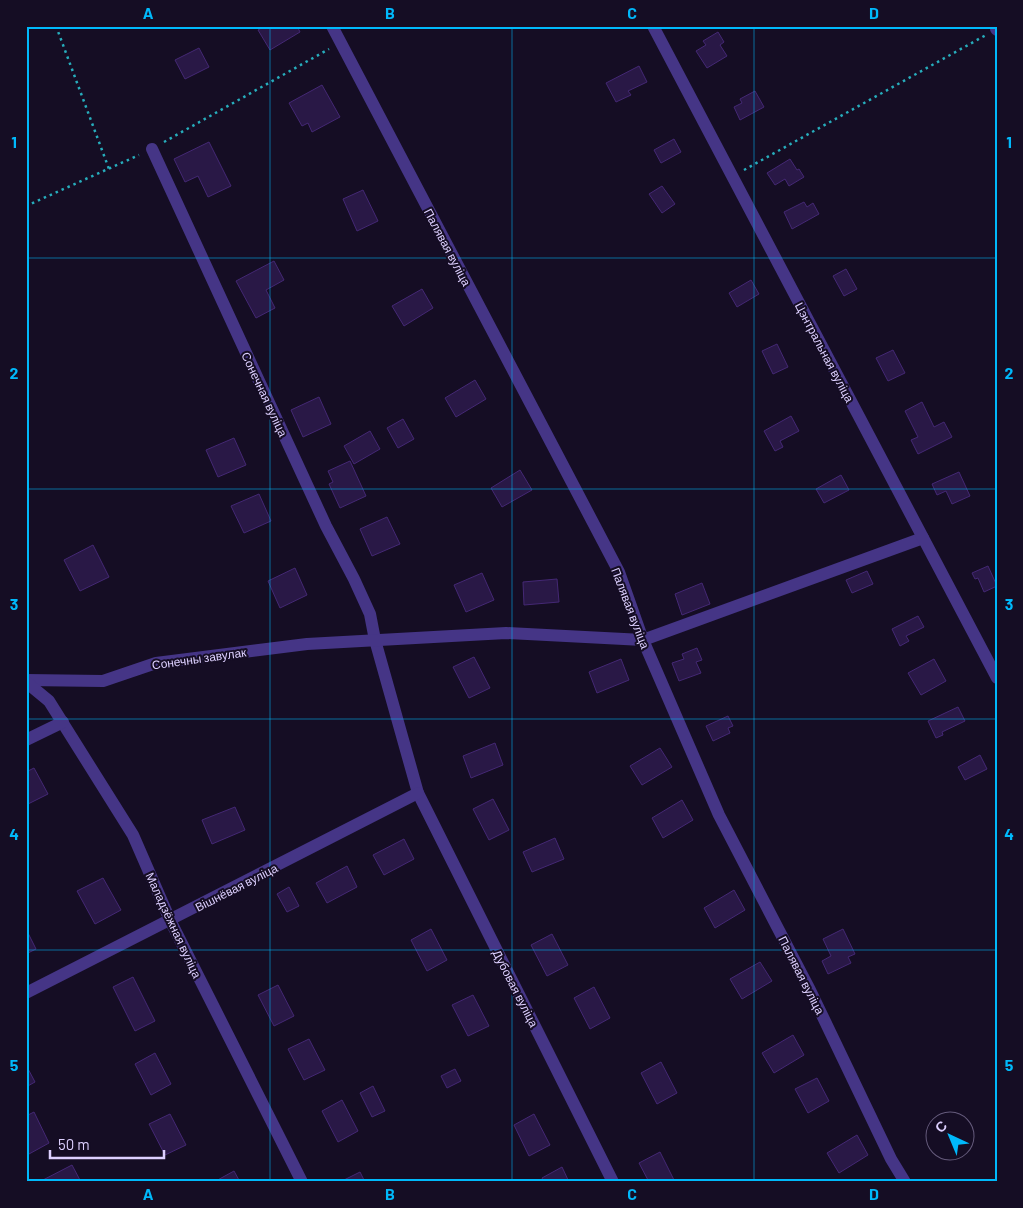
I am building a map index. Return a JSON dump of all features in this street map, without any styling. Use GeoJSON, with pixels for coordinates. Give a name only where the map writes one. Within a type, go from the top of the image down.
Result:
{"type":"FeatureCollection","features":[{"type":"Feature","properties":{"kind":"street","name":"Палявая вуліца"},"geometry":{"type":"LineString","coordinates":[[332,26],[619,572],[643,640],[719,815],[810,990],[891,1159],[905,1182]]}},
{"type":"Feature","properties":{"kind":"street","name":"Цэнтральная вуліца"},"geometry":{"type":"LineString","coordinates":[[653,26],[997,678]]}},
{"type":"Feature","properties":{"kind":"street","name":"Сонечная вуліца"},"geometry":{"type":"LineString","coordinates":[[152,149],[326,526],[370,614],[374,640]]}},
{"type":"Feature","properties":{"kind":"street"},"geometry":{"type":"LineString","coordinates":[[643,640],[923,538]]}},
{"type":"Feature","properties":{"kind":"street","name":"Сонечны завулак"},"geometry":{"type":"LineString","coordinates":[[26,681],[103,681],[156,662],[307,644],[506,633],[643,640]]}},
{"type":"Feature","properties":{"kind":"street"},"geometry":{"type":"LineString","coordinates":[[374,640],[418,793]]}},
{"type":"Feature","properties":{"kind":"street","name":"Маладзёжная вуліца"},"geometry":{"type":"LineString","coordinates":[[26,681],[49,701],[133,835],[170,920],[302,1182]]}},
{"type":"Feature","properties":{"kind":"street"},"geometry":{"type":"LineString","coordinates":[[26,740],[63,722]]}},
{"type":"Feature","properties":{"kind":"street","name":"Вішнёвая вуліца"},"geometry":{"type":"LineString","coordinates":[[26,993],[418,793]]}},
{"type":"Feature","properties":{"kind":"street","name":"Дубовая вуліца"},"geometry":{"type":"LineString","coordinates":[[418,793],[613,1182]]}},
{"type":"Feature","properties":{"kind":"path"},"geometry":{"type":"LineString","coordinates":[[56,26],[109,169]]}},
{"type":"Feature","properties":{"kind":"path"},"geometry":{"type":"LineString","coordinates":[[732,177],[996,29]]}},
{"type":"Feature","properties":{"kind":"path"},"geometry":{"type":"LineString","coordinates":[[26,206],[152,149],[341,43]]}},
{"type":"Feature","properties":{"kind":"building"},"geometry":{"type":"Polygon","coordinates":[[[265,26],[297,26],[300,32],[270,50],[258,30],[265,26]]]}},
{"type":"Feature","properties":{"kind":"building"},"geometry":{"type":"Polygon","coordinates":[[[718,32],[724,42],[720,45],[727,56],[707,68],[696,51],[706,45],[703,41],[718,32]]]}},
{"type":"Feature","properties":{"kind":"building"},"geometry":{"type":"Polygon","coordinates":[[[199,48],[209,67],[185,79],[175,60],[199,48]]]}},
{"type":"Feature","properties":{"kind":"building"},"geometry":{"type":"Polygon","coordinates":[[[639,66],[647,82],[628,91],[631,95],[616,102],[606,83],[639,66]]]}},
{"type":"Feature","properties":{"kind":"building"},"geometry":{"type":"Polygon","coordinates":[[[322,85],[340,117],[312,132],[308,123],[302,126],[289,103],[322,85]]]}},
{"type":"Feature","properties":{"kind":"building"},"geometry":{"type":"Polygon","coordinates":[[[755,91],[764,107],[740,120],[734,107],[742,103],[740,99],[755,91]]]}},
{"type":"Feature","properties":{"kind":"building"},"geometry":{"type":"Polygon","coordinates":[[[674,139],[681,152],[661,163],[654,150],[674,139]]]}},
{"type":"Feature","properties":{"kind":"building"},"geometry":{"type":"Polygon","coordinates":[[[209,142],[231,186],[208,197],[198,176],[185,182],[174,159],[209,142]]]}},
{"type":"Feature","properties":{"kind":"building"},"geometry":{"type":"Polygon","coordinates":[[[790,159],[804,177],[789,186],[785,179],[775,185],[767,173],[790,159]]]}},
{"type":"Feature","properties":{"kind":"building"},"geometry":{"type":"Polygon","coordinates":[[[662,186],[675,204],[662,213],[649,194],[662,186]]]}},
{"type":"Feature","properties":{"kind":"building"},"geometry":{"type":"Polygon","coordinates":[[[363,190],[378,221],[357,231],[343,199],[363,190]]]}},
{"type":"Feature","properties":{"kind":"building"},"geometry":{"type":"Polygon","coordinates":[[[804,202],[807,207],[813,203],[819,214],[792,229],[784,212],[804,202]]]}},
{"type":"Feature","properties":{"kind":"building"},"geometry":{"type":"Polygon","coordinates":[[[274,261],[284,280],[266,290],[275,308],[256,318],[236,281],[274,261]]]}},
{"type":"Feature","properties":{"kind":"building"},"geometry":{"type":"Polygon","coordinates":[[[846,269],[857,289],[844,296],[833,276],[846,269]]]}},
{"type":"Feature","properties":{"kind":"building"},"geometry":{"type":"Polygon","coordinates":[[[751,280],[759,294],[737,307],[729,293],[751,280]]]}},
{"type":"Feature","properties":{"kind":"building"},"geometry":{"type":"Polygon","coordinates":[[[422,289],[433,308],[404,326],[392,306],[422,289]]]}},
{"type":"Feature","properties":{"kind":"building"},"geometry":{"type":"Polygon","coordinates":[[[777,344],[788,367],[773,374],[762,351],[777,344]]]}},
{"type":"Feature","properties":{"kind":"building"},"geometry":{"type":"Polygon","coordinates":[[[893,350],[905,373],[888,381],[876,358],[893,350]]]}},
{"type":"Feature","properties":{"kind":"building"},"geometry":{"type":"Polygon","coordinates":[[[475,380],[486,399],[456,417],[445,398],[475,380]]]}},
{"type":"Feature","properties":{"kind":"building"},"geometry":{"type":"Polygon","coordinates":[[[319,397],[331,424],[303,437],[291,410],[319,397]]]}},
{"type":"Feature","properties":{"kind":"building"},"geometry":{"type":"Polygon","coordinates":[[[922,402],[934,427],[944,422],[952,437],[918,454],[911,440],[918,437],[905,411],[922,402]]]}},
{"type":"Feature","properties":{"kind":"building"},"geometry":{"type":"Polygon","coordinates":[[[791,416],[799,431],[780,441],[783,447],[775,451],[764,431],[791,416]]]}},
{"type":"Feature","properties":{"kind":"building"},"geometry":{"type":"Polygon","coordinates":[[[403,419],[414,439],[398,448],[387,428],[403,419]]]}},
{"type":"Feature","properties":{"kind":"building"},"geometry":{"type":"Polygon","coordinates":[[[370,431],[380,449],[354,464],[344,446],[370,431]]]}},
{"type":"Feature","properties":{"kind":"building"},"geometry":{"type":"Polygon","coordinates":[[[234,438],[246,465],[218,477],[206,450],[234,438]]]}},
{"type":"Feature","properties":{"kind":"building"},"geometry":{"type":"Polygon","coordinates":[[[350,461],[366,496],[340,508],[329,484],[333,482],[328,471],[350,461]]]}},
{"type":"Feature","properties":{"kind":"building"},"geometry":{"type":"Polygon","coordinates":[[[520,470],[532,490],[502,507],[491,488],[520,470]]]}},
{"type":"Feature","properties":{"kind":"building"},"geometry":{"type":"Polygon","coordinates":[[[959,472],[970,496],[952,504],[946,491],[937,495],[932,484],[959,472]]]}},
{"type":"Feature","properties":{"kind":"building"},"geometry":{"type":"Polygon","coordinates":[[[841,475],[849,490],[824,503],[816,489],[841,475]]]}},
{"type":"Feature","properties":{"kind":"building"},"geometry":{"type":"Polygon","coordinates":[[[259,494],[271,521],[244,533],[231,506],[259,494]]]}},
{"type":"Feature","properties":{"kind":"building"},"geometry":{"type":"Polygon","coordinates":[[[387,517],[400,544],[372,556],[360,529],[387,517]]]}},
{"type":"Feature","properties":{"kind":"building"},"geometry":{"type":"Polygon","coordinates":[[[93,545],[109,577],[80,591],[64,560],[93,545]]]}},
{"type":"Feature","properties":{"kind":"building"},"geometry":{"type":"Polygon","coordinates":[[[988,566],[997,586],[984,592],[978,578],[975,579],[972,573],[988,566]]]}},
{"type":"Feature","properties":{"kind":"building"},"geometry":{"type":"Polygon","coordinates":[[[295,568],[307,595],[280,608],[268,581],[295,568]]]}},
{"type":"Feature","properties":{"kind":"building"},"geometry":{"type":"Polygon","coordinates":[[[867,571],[873,584],[852,593],[846,580],[867,571]]]}},
{"type":"Feature","properties":{"kind":"building"},"geometry":{"type":"Polygon","coordinates":[[[482,573],[494,600],[466,612],[454,585],[482,573]]]}},
{"type":"Feature","properties":{"kind":"building"},"geometry":{"type":"Polygon","coordinates":[[[557,579],[559,602],[524,605],[523,582],[557,579]]]}},
{"type":"Feature","properties":{"kind":"building"},"geometry":{"type":"Polygon","coordinates":[[[702,583],[710,604],[682,615],[675,594],[702,583]]]}},
{"type":"Feature","properties":{"kind":"building"},"geometry":{"type":"Polygon","coordinates":[[[918,616],[924,627],[906,636],[909,641],[900,646],[892,629],[918,616]]]}},
{"type":"Feature","properties":{"kind":"building"},"geometry":{"type":"Polygon","coordinates":[[[697,648],[702,660],[696,662],[701,673],[679,681],[672,663],[684,659],[682,654],[697,648]]]}},
{"type":"Feature","properties":{"kind":"building"},"geometry":{"type":"Polygon","coordinates":[[[474,657],[490,688],[469,698],[453,667],[474,657]]]}},
{"type":"Feature","properties":{"kind":"building"},"geometry":{"type":"Polygon","coordinates":[[[621,659],[629,680],[597,693],[589,672],[621,659]]]}},
{"type":"Feature","properties":{"kind":"building"},"geometry":{"type":"Polygon","coordinates":[[[934,659],[946,681],[921,695],[908,673],[934,659]]]}},
{"type":"Feature","properties":{"kind":"building"},"geometry":{"type":"Polygon","coordinates":[[[958,707],[965,721],[942,732],[943,735],[936,738],[928,721],[958,707]]]}},
{"type":"Feature","properties":{"kind":"building"},"geometry":{"type":"Polygon","coordinates":[[[728,716],[733,726],[728,728],[730,733],[713,741],[706,726],[728,716]]]}},
{"type":"Feature","properties":{"kind":"building"},"geometry":{"type":"Polygon","coordinates":[[[495,743],[503,765],[471,778],[463,756],[495,743]]]}},
{"type":"Feature","properties":{"kind":"building"},"geometry":{"type":"Polygon","coordinates":[[[660,748],[672,767],[642,785],[630,766],[660,748]]]}},
{"type":"Feature","properties":{"kind":"building"},"geometry":{"type":"Polygon","coordinates":[[[980,755],[987,769],[965,780],[958,767],[980,755]]]}},
{"type":"Feature","properties":{"kind":"building"},"geometry":{"type":"Polygon","coordinates":[[[34,768],[48,794],[26,805],[26,772],[34,768]]]}},
{"type":"Feature","properties":{"kind":"building"},"geometry":{"type":"Polygon","coordinates":[[[493,799],[509,830],[489,840],[473,809],[493,799]]]}},
{"type":"Feature","properties":{"kind":"building"},"geometry":{"type":"Polygon","coordinates":[[[682,800],[693,820],[663,838],[652,818],[682,800]]]}},
{"type":"Feature","properties":{"kind":"building"},"geometry":{"type":"Polygon","coordinates":[[[235,807],[245,830],[212,844],[202,820],[235,807]]]}},
{"type":"Feature","properties":{"kind":"building"},"geometry":{"type":"Polygon","coordinates":[[[555,838],[564,859],[532,872],[523,852],[555,838]]]}},
{"type":"Feature","properties":{"kind":"building"},"geometry":{"type":"Polygon","coordinates":[[[404,839],[414,859],[384,875],[373,855],[404,839]]]}},
{"type":"Feature","properties":{"kind":"building"},"geometry":{"type":"Polygon","coordinates":[[[347,866],[357,887],[327,903],[316,883],[347,866]]]}},
{"type":"Feature","properties":{"kind":"building"},"geometry":{"type":"Polygon","coordinates":[[[103,878],[121,910],[95,924],[77,891],[103,878]]]}},
{"type":"Feature","properties":{"kind":"building"},"geometry":{"type":"Polygon","coordinates":[[[289,887],[299,906],[287,912],[277,894],[289,887]]]}},
{"type":"Feature","properties":{"kind":"building"},"geometry":{"type":"Polygon","coordinates":[[[734,890],[745,910],[715,928],[704,908],[734,890]]]}},
{"type":"Feature","properties":{"kind":"building"},"geometry":{"type":"Polygon","coordinates":[[[26,929],[36,949],[26,954],[26,929]]]}},
{"type":"Feature","properties":{"kind":"building"},"geometry":{"type":"Polygon","coordinates":[[[431,929],[447,960],[427,971],[411,940],[431,929]]]}},
{"type":"Feature","properties":{"kind":"building"},"geometry":{"type":"Polygon","coordinates":[[[843,929],[855,954],[848,957],[851,963],[828,974],[822,961],[831,956],[823,939],[843,929]]]}},
{"type":"Feature","properties":{"kind":"building"},"geometry":{"type":"Polygon","coordinates":[[[552,934],[568,965],[547,976],[531,945],[552,934]]]}},
{"type":"Feature","properties":{"kind":"building"},"geometry":{"type":"Polygon","coordinates":[[[760,962],[772,981],[742,999],[730,979],[760,962]]]}},
{"type":"Feature","properties":{"kind":"building"},"geometry":{"type":"Polygon","coordinates":[[[133,977],[155,1021],[135,1031],[113,987],[133,977]]]}},
{"type":"Feature","properties":{"kind":"building"},"geometry":{"type":"Polygon","coordinates":[[[278,985],[294,1016],[274,1026],[258,995],[278,985]]]}},
{"type":"Feature","properties":{"kind":"building"},"geometry":{"type":"Polygon","coordinates":[[[594,987],[610,1018],[590,1029],[574,998],[594,987]]]}},
{"type":"Feature","properties":{"kind":"building"},"geometry":{"type":"Polygon","coordinates":[[[473,995],[489,1026],[468,1036],[452,1005],[473,995]]]}},
{"type":"Feature","properties":{"kind":"building"},"geometry":{"type":"Polygon","coordinates":[[[793,1035],[804,1055],[774,1073],[762,1053],[793,1035]]]}},
{"type":"Feature","properties":{"kind":"building"},"geometry":{"type":"Polygon","coordinates":[[[309,1039],[325,1070],[304,1080],[288,1049],[309,1039]]]}},
{"type":"Feature","properties":{"kind":"building"},"geometry":{"type":"Polygon","coordinates":[[[155,1053],[171,1084],[151,1095],[135,1064],[155,1053]]]}},
{"type":"Feature","properties":{"kind":"building"},"geometry":{"type":"Polygon","coordinates":[[[661,1062],[677,1093],[657,1104],[641,1073],[661,1062]]]}},
{"type":"Feature","properties":{"kind":"building"},"geometry":{"type":"Polygon","coordinates":[[[26,1065],[35,1082],[26,1087],[26,1065]]]}},
{"type":"Feature","properties":{"kind":"building"},"geometry":{"type":"Polygon","coordinates":[[[455,1069],[461,1081],[447,1088],[441,1076],[455,1069]]]}},
{"type":"Feature","properties":{"kind":"building"},"geometry":{"type":"Polygon","coordinates":[[[817,1078],[829,1101],[808,1113],[795,1089],[817,1078]]]}},
{"type":"Feature","properties":{"kind":"building"},"geometry":{"type":"Polygon","coordinates":[[[373,1086],[385,1111],[372,1117],[360,1093],[373,1086]]]}},
{"type":"Feature","properties":{"kind":"building"},"geometry":{"type":"Polygon","coordinates":[[[342,1100],[358,1131],[338,1142],[322,1111],[342,1100]]]}},
{"type":"Feature","properties":{"kind":"building"},"geometry":{"type":"Polygon","coordinates":[[[34,1112],[49,1143],[29,1154],[26,1148],[26,1116],[34,1112]]]}},
{"type":"Feature","properties":{"kind":"building"},"geometry":{"type":"Polygon","coordinates":[[[170,1114],[186,1145],[165,1155],[149,1124],[170,1114]]]}},
{"type":"Feature","properties":{"kind":"building"},"geometry":{"type":"Polygon","coordinates":[[[534,1114],[550,1145],[529,1156],[514,1125],[534,1114]]]}},
{"type":"Feature","properties":{"kind":"building"},"geometry":{"type":"Polygon","coordinates":[[[857,1135],[868,1155],[839,1173],[827,1153],[857,1135]]]}},
{"type":"Feature","properties":{"kind":"building"},"geometry":{"type":"Polygon","coordinates":[[[660,1152],[675,1182],[649,1182],[639,1163],[660,1152]]]}},
{"type":"Feature","properties":{"kind":"building"},"geometry":{"type":"Polygon","coordinates":[[[72,1165],[81,1182],[41,1181],[72,1165]]]}},
{"type":"Feature","properties":{"kind":"building"},"geometry":{"type":"Polygon","coordinates":[[[562,1167],[569,1182],[544,1182],[542,1178],[562,1167]]]}},
{"type":"Feature","properties":{"kind":"building"},"geometry":{"type":"Polygon","coordinates":[[[234,1171],[240,1182],[214,1182],[234,1171]]]}},
{"type":"Feature","properties":{"kind":"building"},"geometry":{"type":"Polygon","coordinates":[[[360,1172],[365,1182],[340,1182],[360,1172]]]}}]}
